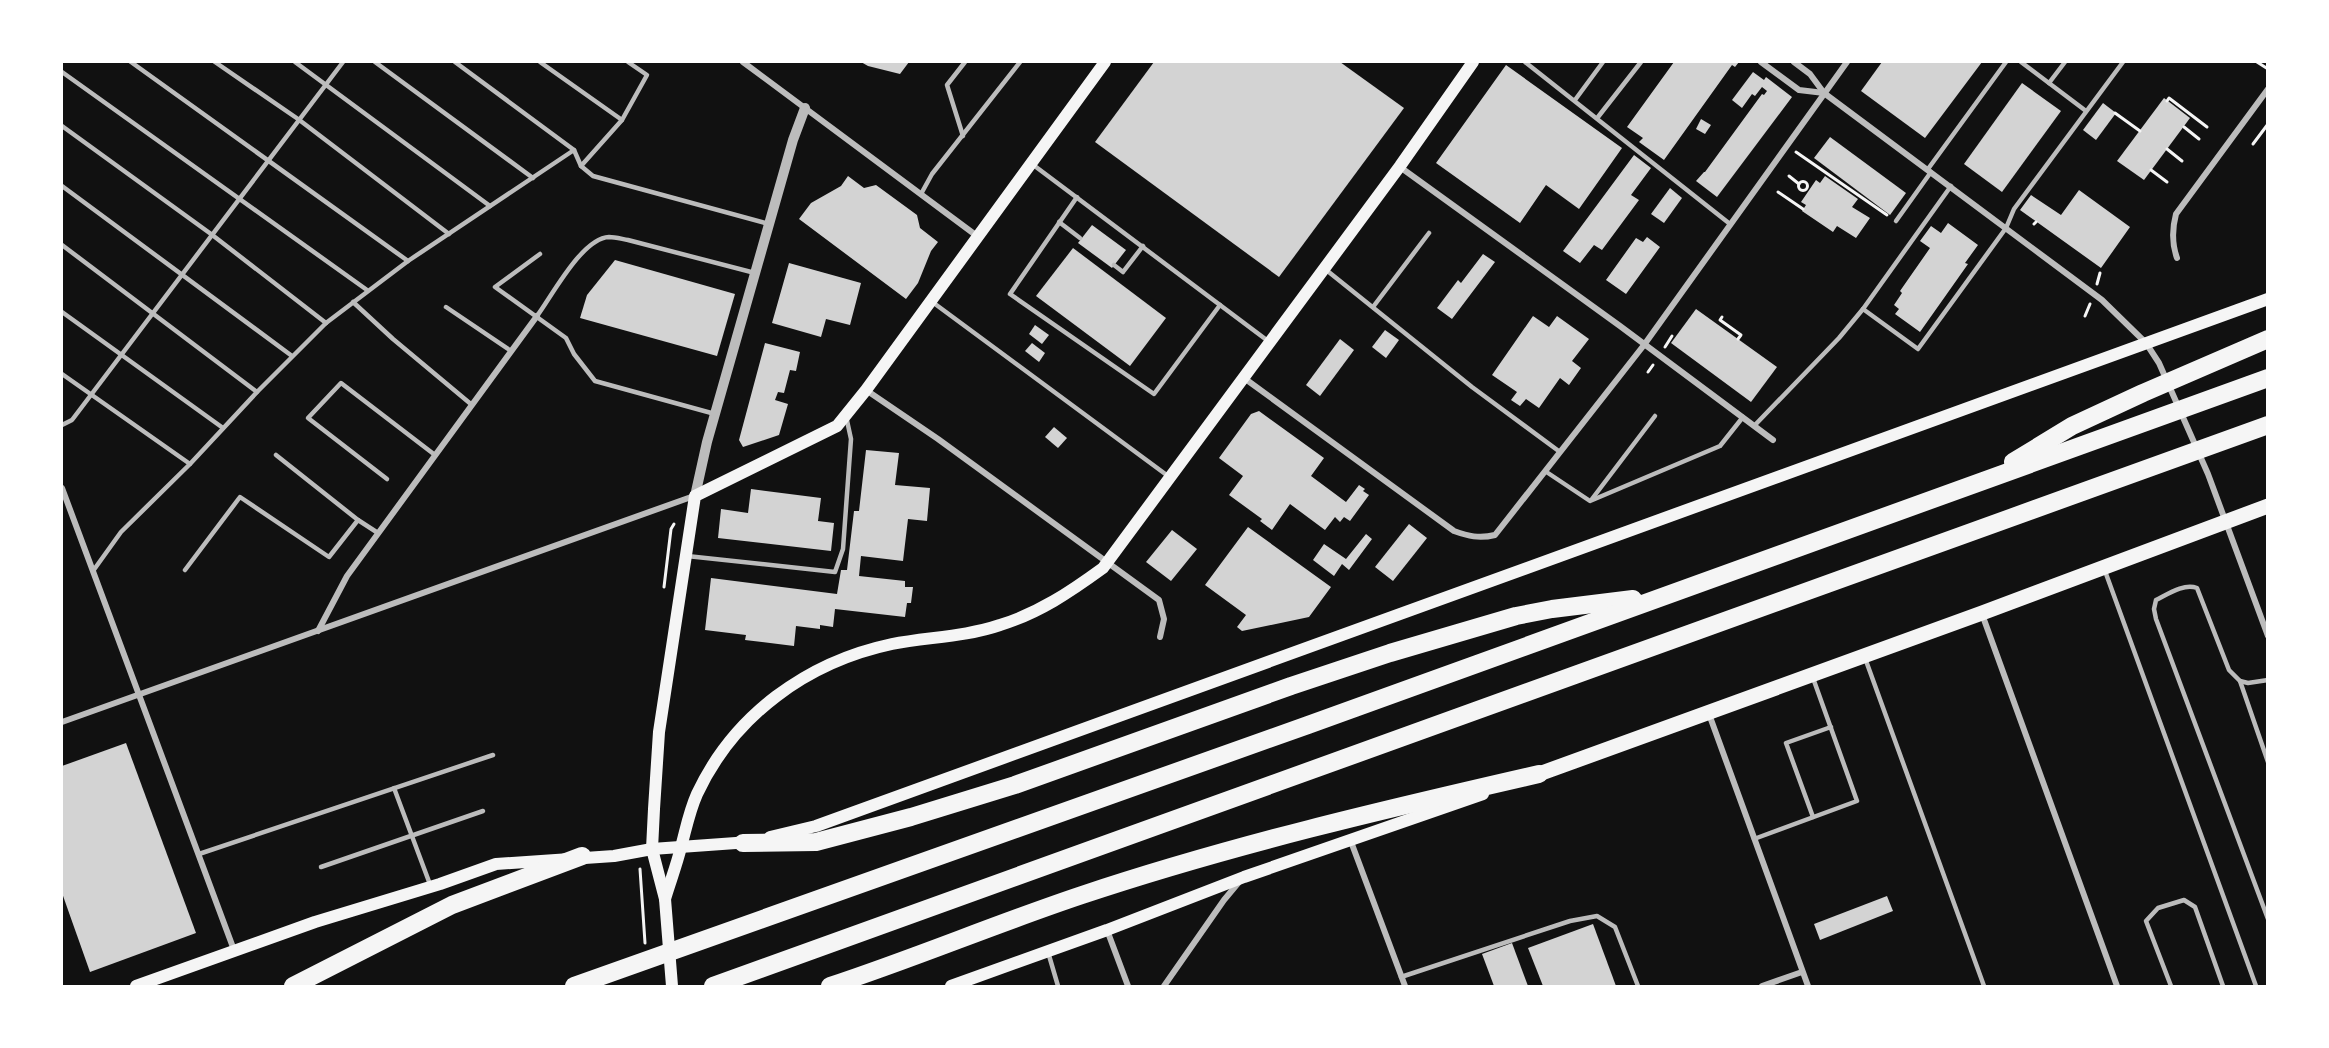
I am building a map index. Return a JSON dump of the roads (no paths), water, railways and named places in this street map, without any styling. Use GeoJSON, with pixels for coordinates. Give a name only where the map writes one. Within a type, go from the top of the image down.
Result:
{"type":"FeatureCollection","features":[{"type":"Feature","properties":{"kind":"highway"},"geometry":{"type":"LineString","coordinates":[[1976,484],[2072,426],[2268,339]]}},
{"type":"Feature","properties":{"kind":"highway"},"geometry":{"type":"LineString","coordinates":[[574,987],[2268,378]]}},
{"type":"Feature","properties":{"kind":"highway"},"geometry":{"type":"LineString","coordinates":[[713,987],[2268,425]]}},
{"type":"Feature","properties":{"kind":"highway"},"geometry":{"type":"LineString","coordinates":[[743,843],[816,842],[911,817],[1015,785],[1390,653],[1516,616],[1552,609],[1665,596]]}},
{"type":"Feature","properties":{"kind":"highway"},"geometry":{"type":"LineString","coordinates":[[830,987],[1081,895],[1157,871],[1417,802],[1539,774]]}},
{"type":"Feature","properties":{"kind":"highway"},"geometry":{"type":"LineString","coordinates":[[293,987],[452,905],[582,856]]}},
{"type":"Feature","properties":{"kind":"main road"},"geometry":{"type":"LineString","coordinates":[[672,987],[664,899],[652,849],[659,732],[684,556],[695,496],[837,426],[866,390],[1105,62]]}},
{"type":"Feature","properties":{"kind":"main road"},"geometry":{"type":"LineString","coordinates":[[664,899],[697,794],[714,763],[748,721],[773,698],[796,681],[836,660],[892,644],[984,630],[1039,610],[1067,594],[1107,562],[1400,166],[1473,62]]}},
{"type":"Feature","properties":{"kind":"main road"},"geometry":{"type":"LineString","coordinates":[[136,987],[315,922],[496,864],[582,856],[614,856],[652,849],[743,843],[816,826],[2268,299]]}},
{"type":"Feature","properties":{"kind":"main road"},"geometry":{"type":"LineString","coordinates":[[951,987],[1244,877],[1709,713],[2268,507]]}},
{"type":"Feature","properties":{"kind":"street"},"geometry":{"type":"LineString","coordinates":[[743,62],[977,236]]}},
{"type":"Feature","properties":{"kind":"street"},"geometry":{"type":"LineString","coordinates":[[1761,62],[1799,90],[1824,93]]}},
{"type":"Feature","properties":{"kind":"street"},"geometry":{"type":"LineString","coordinates":[[1794,62],[1810,74],[1824,93],[2102,300],[2146,343],[2159,363],[2208,474],[2268,636]]}},
{"type":"Feature","properties":{"kind":"street"},"geometry":{"type":"LineString","coordinates":[[1244,378],[1454,531],[1467,536],[1483,538],[1495,535],[1644,345],[1847,62]]}},
{"type":"Feature","properties":{"kind":"street"},"geometry":{"type":"LineString","coordinates":[[2176,258],[2173,224],[2176,214],[2268,89]]}},
{"type":"Feature","properties":{"kind":"street"},"geometry":{"type":"LineString","coordinates":[[62,722],[695,496],[715,414],[793,140],[805,108]]}},
{"type":"Feature","properties":{"kind":"street"},"geometry":{"type":"LineString","coordinates":[[1400,166],[1773,440]]}},
{"type":"Feature","properties":{"kind":"street"},"geometry":{"type":"LineString","coordinates":[[318,631],[347,576],[537,316]]}},
{"type":"Feature","properties":{"kind":"street"},"geometry":{"type":"LineString","coordinates":[[866,390],[938,439],[1159,600],[1164,619],[1160,637]]}},
{"type":"Feature","properties":{"kind":"street"},"geometry":{"type":"LineString","coordinates":[[62,488],[234,951]]}},
{"type":"Feature","properties":{"kind":"street"},"geometry":{"type":"LineString","coordinates":[[1982,613],[2117,987]]}},
{"type":"Feature","properties":{"kind":"street"},"geometry":{"type":"LineString","coordinates":[[1709,713],[1808,987]]}},
{"type":"Feature","properties":{"kind":"street"},"geometry":{"type":"LineString","coordinates":[[1350,840],[1405,987]]}},
{"type":"Feature","properties":{"kind":"street"},"geometry":{"type":"LineString","coordinates":[[1164,987],[1224,900],[1244,877]]}},
{"type":"Feature","properties":{"kind":"street"},"geometry":{"type":"LineString","coordinates":[[1107,930],[1128,987]]}},
{"type":"Feature","properties":{"kind":"street"},"geometry":{"type":"LineString","coordinates":[[1762,987],[1802,972]]}},
{"type":"Feature","properties":{"kind":"lane"},"geometry":{"type":"LineString","coordinates":[[131,62],[408,261]]}},
{"type":"Feature","properties":{"kind":"lane"},"geometry":{"type":"LineString","coordinates":[[215,62],[298,119],[449,234]]}},
{"type":"Feature","properties":{"kind":"lane"},"geometry":{"type":"LineString","coordinates":[[295,62],[490,206]]}},
{"type":"Feature","properties":{"kind":"lane"},"geometry":{"type":"LineString","coordinates":[[62,425],[72,420],[343,62]]}},
{"type":"Feature","properties":{"kind":"lane"},"geometry":{"type":"LineString","coordinates":[[375,62],[533,178]]}},
{"type":"Feature","properties":{"kind":"lane"},"geometry":{"type":"LineString","coordinates":[[455,62],[574,150],[581,166],[593,176],[769,224]]}},
{"type":"Feature","properties":{"kind":"lane"},"geometry":{"type":"LineString","coordinates":[[540,62],[622,120]]}},
{"type":"Feature","properties":{"kind":"lane"},"geometry":{"type":"LineString","coordinates":[[581,166],[622,120],[647,75],[628,62]]}},
{"type":"Feature","properties":{"kind":"lane"},"geometry":{"type":"LineString","coordinates":[[963,136],[947,85],[965,62]]}},
{"type":"Feature","properties":{"kind":"lane"},"geometry":{"type":"LineString","coordinates":[[921,194],[932,174],[1020,62]]}},
{"type":"Feature","properties":{"kind":"lane"},"geometry":{"type":"LineString","coordinates":[[1525,62],[1598,117],[1730,224]]}},
{"type":"Feature","properties":{"kind":"lane"},"geometry":{"type":"LineString","coordinates":[[1575,100],[1603,62]]}},
{"type":"Feature","properties":{"kind":"lane"},"geometry":{"type":"LineString","coordinates":[[1598,117],[1641,62]]}},
{"type":"Feature","properties":{"kind":"lane"},"geometry":{"type":"LineString","coordinates":[[1896,221],[2006,62]]}},
{"type":"Feature","properties":{"kind":"lane"},"geometry":{"type":"LineString","coordinates":[[2021,62],[2086,111]]}},
{"type":"Feature","properties":{"kind":"lane"},"geometry":{"type":"LineString","coordinates":[[2049,83],[2066,62]]}},
{"type":"Feature","properties":{"kind":"lane"},"geometry":{"type":"LineString","coordinates":[[1863,309],[1918,349],[2006,228],[2014,209],[2122,62]]}},
{"type":"Feature","properties":{"kind":"lane"},"geometry":{"type":"LineString","coordinates":[[62,72],[367,290]]}},
{"type":"Feature","properties":{"kind":"lane"},"geometry":{"type":"LineString","coordinates":[[62,126],[211,234],[326,323]]}},
{"type":"Feature","properties":{"kind":"lane"},"geometry":{"type":"LineString","coordinates":[[93,571],[121,532],[326,323],[408,261],[574,150]]}},
{"type":"Feature","properties":{"kind":"lane"},"geometry":{"type":"LineString","coordinates":[[1031,163],[1270,343]]}},
{"type":"Feature","properties":{"kind":"lane"},"geometry":{"type":"LineString","coordinates":[[62,186],[292,356]]}},
{"type":"Feature","properties":{"kind":"lane"},"geometry":{"type":"LineString","coordinates":[[1754,426],[1839,338],[1863,309],[1951,186]]}},
{"type":"Feature","properties":{"kind":"lane"},"geometry":{"type":"LineString","coordinates":[[1077,197],[1010,294],[1154,394],[1220,305]]}},
{"type":"Feature","properties":{"kind":"lane"},"geometry":{"type":"LineString","coordinates":[[1059,222],[1080,238]]}},
{"type":"Feature","properties":{"kind":"lane"},"geometry":{"type":"LineString","coordinates":[[1372,307],[1429,233]]}},
{"type":"Feature","properties":{"kind":"lane"},"geometry":{"type":"LineString","coordinates":[[537,316],[585,249],[609,237],[755,273]]}},
{"type":"Feature","properties":{"kind":"lane"},"geometry":{"type":"LineString","coordinates":[[62,245],[257,392]]}},
{"type":"Feature","properties":{"kind":"lane"},"geometry":{"type":"LineString","coordinates":[[1114,265],[1123,272],[1143,246]]}},
{"type":"Feature","properties":{"kind":"lane"},"geometry":{"type":"LineString","coordinates":[[540,254],[495,287],[566,338],[574,354],[595,381],[715,414]]}},
{"type":"Feature","properties":{"kind":"lane"},"geometry":{"type":"LineString","coordinates":[[1324,269],[1472,387],[1560,452]]}},
{"type":"Feature","properties":{"kind":"lane"},"geometry":{"type":"LineString","coordinates":[[930,301],[1170,477]]}},
{"type":"Feature","properties":{"kind":"lane"},"geometry":{"type":"LineString","coordinates":[[353,302],[472,405]]}},
{"type":"Feature","properties":{"kind":"lane"},"geometry":{"type":"LineString","coordinates":[[446,307],[511,351]]}},
{"type":"Feature","properties":{"kind":"lane"},"geometry":{"type":"LineString","coordinates":[[62,312],[223,428]]}},
{"type":"Feature","properties":{"kind":"lane"},"geometry":{"type":"LineString","coordinates":[[62,374],[190,464]]}},
{"type":"Feature","properties":{"kind":"lane"},"geometry":{"type":"LineString","coordinates":[[387,479],[308,418],[340,383],[435,455]]}},
{"type":"Feature","properties":{"kind":"lane"},"geometry":{"type":"LineString","coordinates":[[684,556],[835,572],[843,549],[851,439],[846,415]]}},
{"type":"Feature","properties":{"kind":"lane"},"geometry":{"type":"LineString","coordinates":[[1590,501],[1655,416]]}},
{"type":"Feature","properties":{"kind":"lane"},"geometry":{"type":"LineString","coordinates":[[1590,501],[1720,446],[1743,417]]}},
{"type":"Feature","properties":{"kind":"lane"},"geometry":{"type":"LineString","coordinates":[[276,455],[358,520],[378,533]]}},
{"type":"Feature","properties":{"kind":"lane"},"geometry":{"type":"LineString","coordinates":[[1545,471],[1590,501]]}},
{"type":"Feature","properties":{"kind":"lane"},"geometry":{"type":"LineString","coordinates":[[185,570],[240,496],[329,558],[358,520]]}},
{"type":"Feature","properties":{"kind":"lane"},"geometry":{"type":"LineString","coordinates":[[2104,568],[2256,987]]}},
{"type":"Feature","properties":{"kind":"lane"},"geometry":{"type":"LineString","coordinates":[[2268,762],[2240,681],[2229,670],[2197,588],[2191,585],[2156,600],[2154,609],[2156,619],[2268,919]]}},
{"type":"Feature","properties":{"kind":"lane"},"geometry":{"type":"LineString","coordinates":[[1864,656],[1984,987]]}},
{"type":"Feature","properties":{"kind":"lane"},"geometry":{"type":"LineString","coordinates":[[1754,839],[1857,801],[1812,675]]}},
{"type":"Feature","properties":{"kind":"lane"},"geometry":{"type":"LineString","coordinates":[[2240,681],[2248,683],[2268,680]]}},
{"type":"Feature","properties":{"kind":"lane"},"geometry":{"type":"LineString","coordinates":[[1813,817],[1786,742],[1831,727]]}},
{"type":"Feature","properties":{"kind":"lane"},"geometry":{"type":"LineString","coordinates":[[199,854],[493,755]]}},
{"type":"Feature","properties":{"kind":"lane"},"geometry":{"type":"LineString","coordinates":[[394,788],[430,887]]}},
{"type":"Feature","properties":{"kind":"lane"},"geometry":{"type":"LineString","coordinates":[[321,867],[483,811]]}},
{"type":"Feature","properties":{"kind":"lane"},"geometry":{"type":"LineString","coordinates":[[2171,987],[2146,921],[2158,908],[2184,900],[2195,907],[2223,987]]}},
{"type":"Feature","properties":{"kind":"lane"},"geometry":{"type":"LineString","coordinates":[[1401,977],[1570,921],[1597,916],[1615,927],[1638,987]]}},
{"type":"Feature","properties":{"kind":"lane"},"geometry":{"type":"LineString","coordinates":[[1048,952],[1058,987]]}}]}
